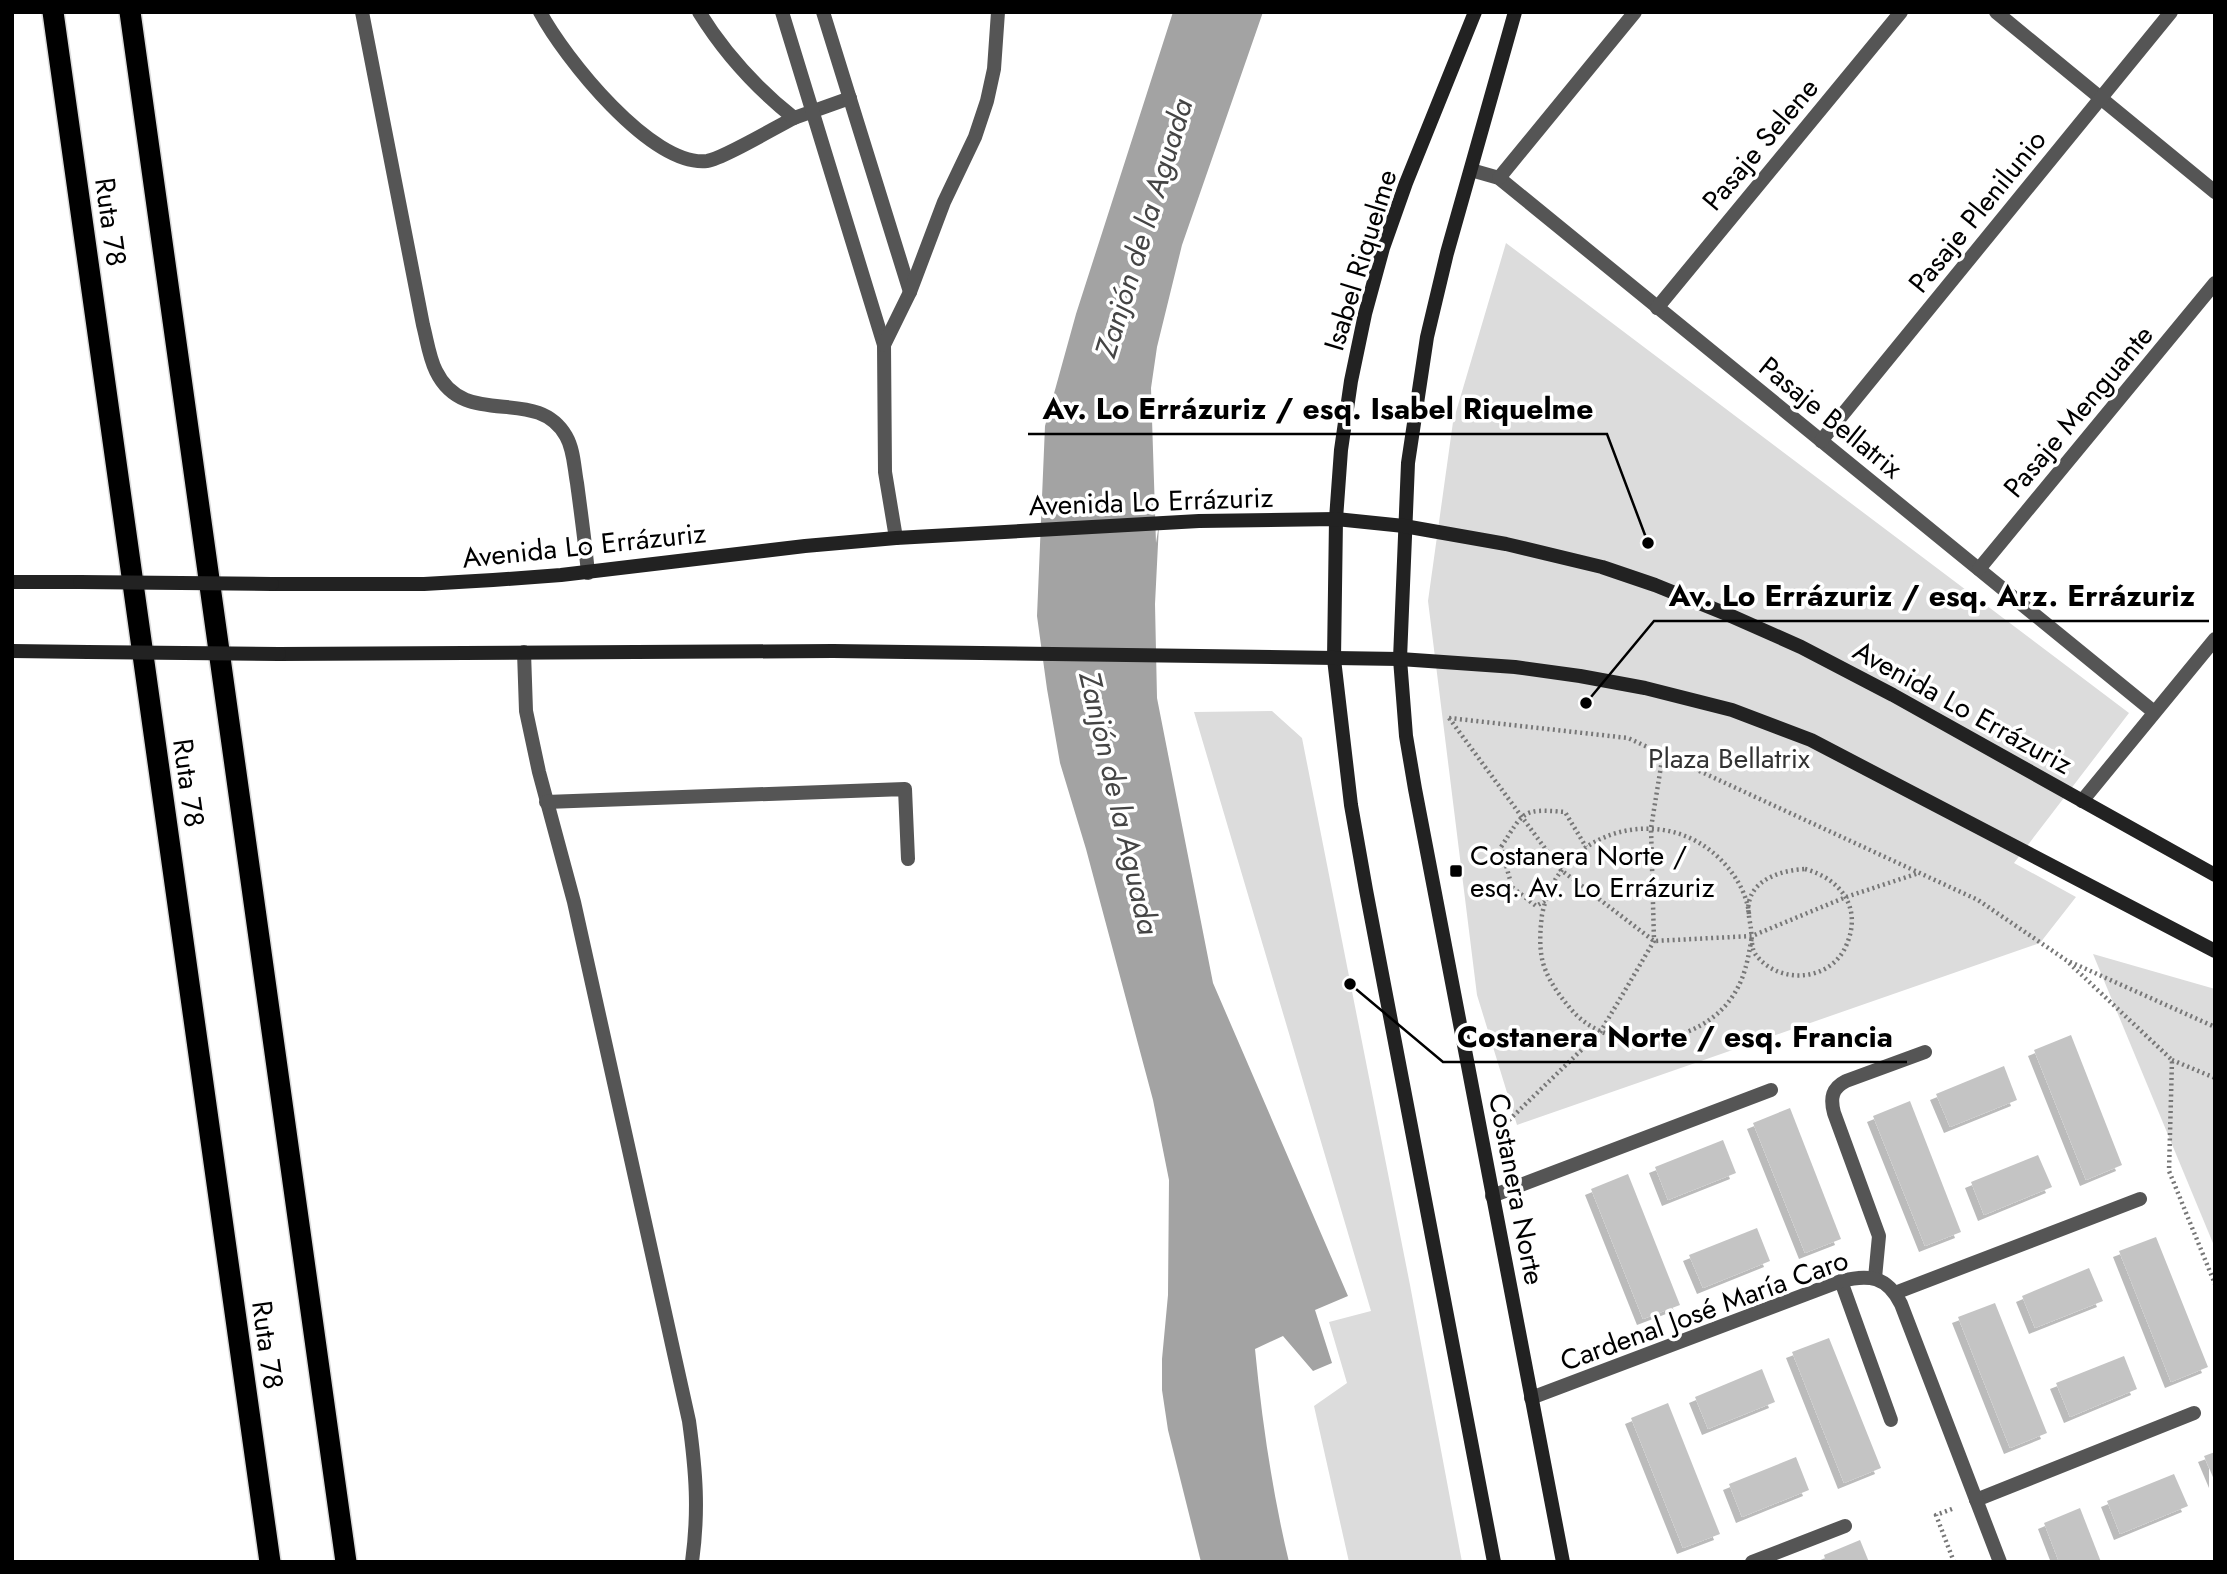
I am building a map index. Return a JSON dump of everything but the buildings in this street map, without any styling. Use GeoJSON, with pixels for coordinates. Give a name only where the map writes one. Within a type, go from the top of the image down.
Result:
{"type":"FeatureCollection","features":[{"type":"Feature","properties":{"kind":"highway","name":"Ruta 78"},"geometry":{"type":"LineString","coordinates":[[53,12],[271,1562]]}},
{"type":"Feature","properties":{"kind":"highway","name":"Ruta 78"},"geometry":{"type":"LineString","coordinates":[[130,12],[346,1562]]}},
{"type":"Feature","properties":{"kind":"main road","name":"Isabel Riquelme"},"geometry":{"type":"LineString","coordinates":[[1334,659],[1336,519],[1347,409],[1365,314],[1383,248],[1406,183],[1475,12]]}},
{"type":"Feature","properties":{"kind":"main road"},"geometry":{"type":"LineString","coordinates":[[1400,659],[1408,463],[1427,337],[1447,253],[1515,12]]}},
{"type":"Feature","properties":{"kind":"main road","name":"Avenida Lo Errázuriz"},"geometry":{"type":"LineString","coordinates":[[12,582],[424,584],[588,573],[805,546],[988,532],[1199,521],[1336,519],[1404,526],[1546,552],[1634,578],[1704,605],[1801,647],[1870,682],[2215,875]]}},
{"type":"Feature","properties":{"kind":"main road"},"geometry":{"type":"LineString","coordinates":[[12,652],[279,654],[833,651],[1400,659],[1515,667],[1645,688],[1764,721],[1856,763],[2215,951]]}},
{"type":"Feature","properties":{"kind":"main road"},"geometry":{"type":"LineString","coordinates":[[1334,659],[1351,804],[1366,890],[1494,1562]]}},
{"type":"Feature","properties":{"kind":"main road","name":"Costanera Norte"},"geometry":{"type":"LineString","coordinates":[[1400,659],[1406,736],[1415,789],[1563,1562]]}},
{"type":"Feature","properties":{"kind":"street"},"geometry":{"type":"LineString","coordinates":[[362,12],[420,311],[436,371],[445,384],[470,402],[484,406],[532,409],[545,414],[558,424],[572,449],[588,573]]}},
{"type":"Feature","properties":{"kind":"street"},"geometry":{"type":"LineString","coordinates":[[540,12],[567,55],[594,88],[656,143],[685,159],[710,161],[794,118],[850,98]]}},
{"type":"Feature","properties":{"kind":"street"},"geometry":{"type":"LineString","coordinates":[[699,12],[719,44],[747,78],[794,118]]}},
{"type":"Feature","properties":{"kind":"street"},"geometry":{"type":"LineString","coordinates":[[782,12],[884,345],[885,472],[896,538]]}},
{"type":"Feature","properties":{"kind":"street"},"geometry":{"type":"LineString","coordinates":[[823,12],[910,292]]}},
{"type":"Feature","properties":{"kind":"street"},"geometry":{"type":"LineString","coordinates":[[884,345],[910,292],[944,202],[975,137],[987,102],[994,69],[998,12]]}},
{"type":"Feature","properties":{"kind":"street"},"geometry":{"type":"LineString","coordinates":[[1499,178],[1635,12]]}},
{"type":"Feature","properties":{"kind":"street","name":"Pasaje Selene"},"geometry":{"type":"LineString","coordinates":[[1657,307],[1901,12]]}},
{"type":"Feature","properties":{"kind":"street"},"geometry":{"type":"LineString","coordinates":[[1996,12],[2215,192]]}},
{"type":"Feature","properties":{"kind":"street","name":"Pasaje Plenilunio"},"geometry":{"type":"LineString","coordinates":[[1821,441],[2171,12]]}},
{"type":"Feature","properties":{"kind":"street","name":"Pasaje Bellatrix"},"geometry":{"type":"LineString","coordinates":[[1471,170],[1499,178],[2154,712]]}},
{"type":"Feature","properties":{"kind":"street","name":"Pasaje Menguante"},"geometry":{"type":"LineString","coordinates":[[1979,569],[2215,284]]}},
{"type":"Feature","properties":{"kind":"street"},"geometry":{"type":"LineString","coordinates":[[2082,800],[2215,639]]}},
{"type":"Feature","properties":{"kind":"street"},"geometry":{"type":"LineString","coordinates":[[524,652],[526,711],[546,802],[574,902],[689,1421],[696,1472],[697,1521],[692,1562]]}},
{"type":"Feature","properties":{"kind":"street"},"geometry":{"type":"LineString","coordinates":[[546,802],[905,789],[908,859]]}},
{"type":"Feature","properties":{"kind":"street"},"geometry":{"type":"LineString","coordinates":[[1875,1278],[1879,1236],[1833,1113],[1833,1092],[1846,1081],[1925,1052]]}},
{"type":"Feature","properties":{"kind":"street"},"geometry":{"type":"LineString","coordinates":[[1493,1196],[1771,1090]]}},
{"type":"Feature","properties":{"kind":"street"},"geometry":{"type":"LineString","coordinates":[[2000,1562],[1895,1293],[2140,1199]]}},
{"type":"Feature","properties":{"kind":"street","name":"Cardenal José María Caro"},"geometry":{"type":"LineString","coordinates":[[1531,1398],[1841,1281],[1861,1276],[1875,1278],[1895,1293]]}},
{"type":"Feature","properties":{"kind":"street"},"geometry":{"type":"LineString","coordinates":[[1841,1281],[1892,1420]]}},
{"type":"Feature","properties":{"kind":"street"},"geometry":{"type":"LineString","coordinates":[[1976,1500],[2194,1413]]}},
{"type":"Feature","properties":{"kind":"street"},"geometry":{"type":"LineString","coordinates":[[1752,1562],[1845,1526]]}},
{"type":"Feature","properties":{"kind":"path"},"geometry":{"type":"LineString","coordinates":[[1919,873],[1846,897],[1752,936],[1654,941],[1561,870],[1449,718],[1628,738],[1978,900],[2066,960],[2172,1060],[2215,1078]]}},
{"type":"Feature","properties":{"kind":"path"},"geometry":{"type":"LineString","coordinates":[[1483,1146],[1601,1031],[1654,941],[1651,828],[1663,754]]}},
{"type":"Feature","properties":{"kind":"path"},"geometry":{"type":"LineString","coordinates":[[1545,901],[1536,906],[1511,887],[1500,847],[1521,817],[1536,810],[1565,812],[1586,846]]}},
{"type":"Feature","properties":{"kind":"path"},"geometry":{"type":"LineString","coordinates":[[1749,914],[1748,902],[1758,887],[1771,876],[1787,870],[1805,869],[1821,873],[1835,883],[1846,897],[1852,914],[1851,932],[1845,950],[1833,963],[1818,973],[1800,976],[1782,974],[1766,966],[1754,952],[1752,936],[1749,914],[1748,903],[1734,874],[1711,850],[1682,834],[1651,828],[1616,832],[1586,846],[1561,870],[1545,901],[1540,931],[1543,962],[1555,990],[1575,1014],[1601,1031],[1635,1041],[1670,1039],[1703,1025],[1729,1001],[1746,971],[1752,936]]}},
{"type":"Feature","properties":{"kind":"path"},"geometry":{"type":"LineString","coordinates":[[2066,960],[2215,1027]]}},
{"type":"Feature","properties":{"kind":"path"},"geometry":{"type":"LineString","coordinates":[[2172,1060],[2169,1171],[2215,1284]]}},
{"type":"Feature","properties":{"kind":"path"},"geometry":{"type":"LineString","coordinates":[[1954,1562],[1936,1515],[1976,1500]]}},
{"type":"Feature","properties":{"kind":"green space","name":"Plaza Bellatrix"},"geometry":{"type":"Polygon","coordinates":[[[1506,243],[2129,713],[2014,863],[2076,897],[2040,943],[1517,1125],[1477,995],[1428,601],[1453,422],[1506,243]]]}},
{"type":"Feature","properties":{"kind":"green space"},"geometry":{"type":"Polygon","coordinates":[[[1272,711],[1302,738],[1462,1562],[1349,1562],[1314,1406],[1347,1383],[1329,1322],[1371,1311],[1194,712],[1272,711]]]}},
{"type":"Feature","properties":{"kind":"green space"},"geometry":{"type":"Polygon","coordinates":[[[2093,954],[2215,989],[2215,1248],[2093,954]]]}},
{"type":"Feature","properties":{"kind":"water","name":"Zanjón de la Aguada"},"geometry":{"type":"Polygon","coordinates":[[[1173,12],[1263,12],[1182,245],[1157,347],[1151,388],[1156,543],[1159,524],[1155,604],[1157,698],[1213,983],[1348,1296],[1315,1310],[1332,1363],[1313,1371],[1283,1336],[1255,1349],[1268,1456],[1289,1562],[1201,1562],[1168,1430],[1162,1390],[1168,1295],[1169,1180],[1153,1100],[1086,849],[1060,763],[1037,616],[1045,426],[1076,314],[1173,12]]]}},
{"type":"Feature","properties":{"kind":"place","name":"Av. Lo Errázuriz / esq. Isabel Riquelme"},"geometry":{"type":"Point","coordinates":[1648,543]}},
{"type":"Feature","properties":{"kind":"place","name":"Av. Lo Errázuriz / esq. Arz. Errázuriz"},"geometry":{"type":"Point","coordinates":[1586,703]}},
{"type":"Feature","properties":{"kind":"place","name":"Costanera Norte / esq. Av. Lo Errázuriz"},"geometry":{"type":"Point","coordinates":[1456,871]}},
{"type":"Feature","properties":{"kind":"place","name":"Costanera Norte / esq. Francia"},"geometry":{"type":"Point","coordinates":[1350,984]}}]}
